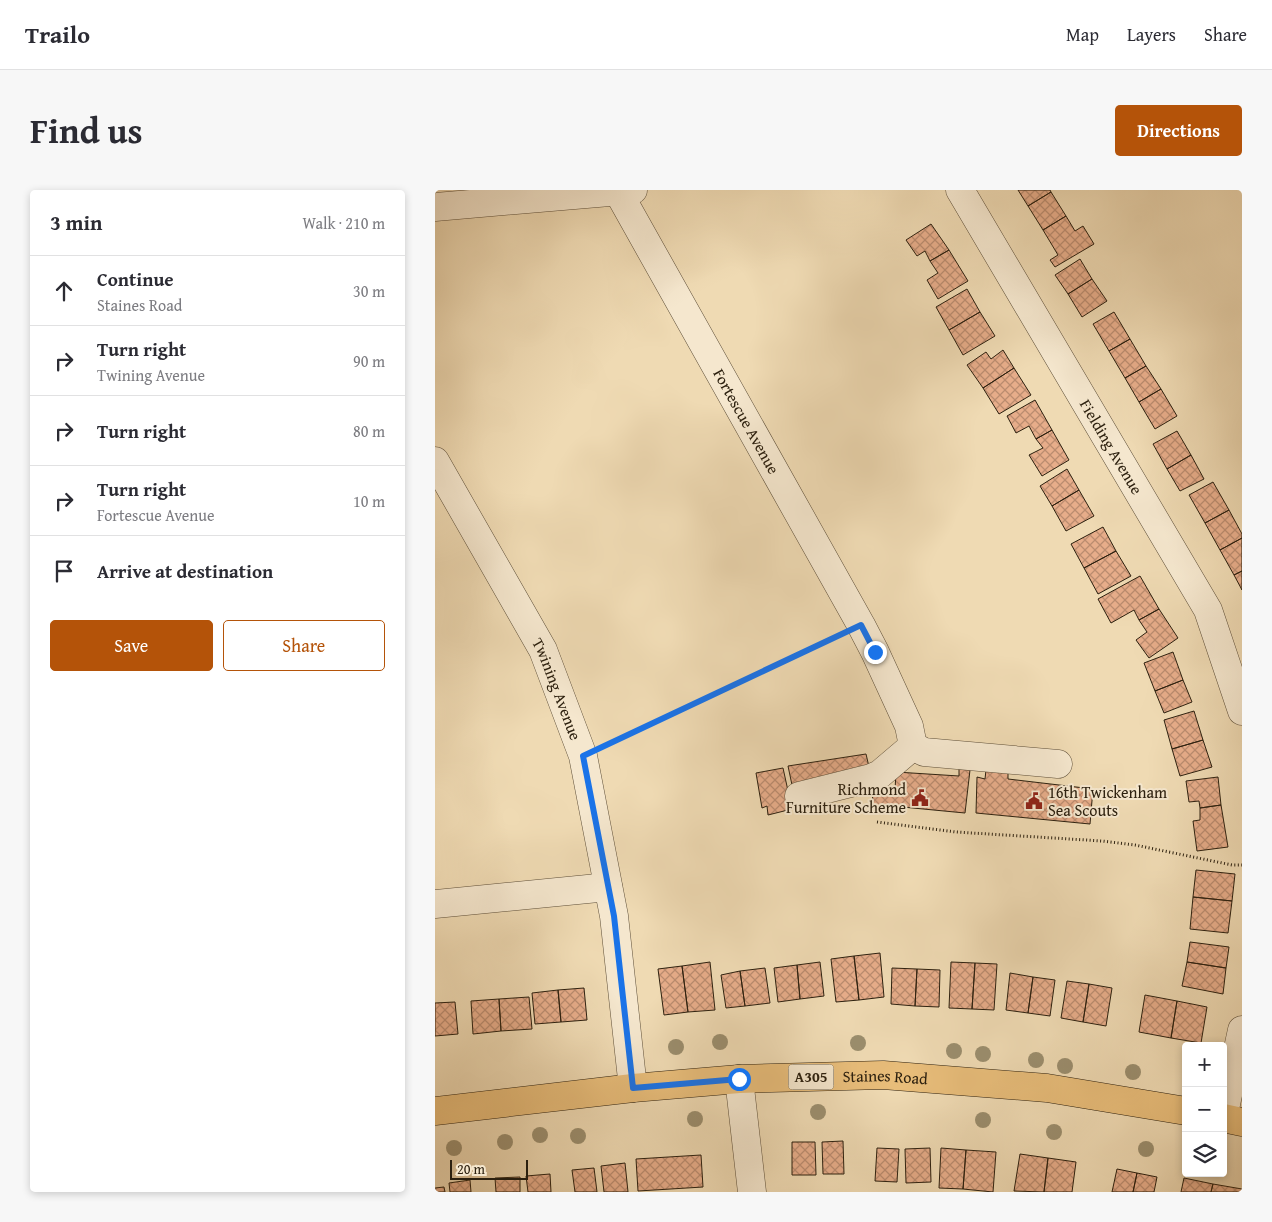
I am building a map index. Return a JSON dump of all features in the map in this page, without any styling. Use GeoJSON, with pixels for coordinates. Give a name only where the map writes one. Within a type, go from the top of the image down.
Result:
{"type":"FeatureCollection","features":[{"type":"Feature","properties":{"kind":"main road","name":"Staines Road"},"geometry":{"type":"LineString","coordinates":[[435,1111],[633,1088],[739,1079],[883,1075],[1047,1088],[1182,1111]]}},
{"type":"Feature","properties":{"kind":"main road"},"geometry":{"type":"LineString","coordinates":[[1227,1119],[1242,1122]]}},
{"type":"Feature","properties":{"kind":"street","name":"Fielding Avenue"},"geometry":{"type":"LineString","coordinates":[[961,190],[1208,610],[1242,711]]}},
{"type":"Feature","properties":{"kind":"street"},"geometry":{"type":"LineString","coordinates":[[435,207],[623,191]]}},
{"type":"Feature","properties":{"kind":"street","name":"Fortescue Avenue"},"geometry":{"type":"LineString","coordinates":[[623,191],[861,625],[910,730],[913,746]]}},
{"type":"Feature","properties":{"kind":"street","name":"Twining Avenue"},"geometry":{"type":"LineString","coordinates":[[435,461],[543,650],[583,756],[614,916],[633,1088]]}},
{"type":"Feature","properties":{"kind":"street"},"geometry":{"type":"LineString","coordinates":[[799,796],[871,778],[880,774],[913,746],[924,752],[1058,764]]}},
{"type":"Feature","properties":{"kind":"street"},"geometry":{"type":"LineString","coordinates":[[435,904],[608,887]]}},
{"type":"Feature","properties":{"kind":"street"},"geometry":{"type":"LineString","coordinates":[[1227,1099],[1242,1030]]}},
{"type":"Feature","properties":{"kind":"street"},"geometry":{"type":"LineString","coordinates":[[739,1079],[752,1192]]}},
{"type":"Feature","properties":{"kind":"path"},"geometry":{"type":"LineString","coordinates":[[583,756],[861,625]]}},
{"type":"Feature","properties":{"kind":"path"},"geometry":{"type":"LineString","coordinates":[[877,822],[956,832],[1126,844],[1232,864],[1242,864]]}},
{"type":"Feature","properties":{"kind":"building"},"geometry":{"type":"Polygon","coordinates":[[[1018,190],[1050,190],[1051,192],[1028,206],[1018,190]]]}},
{"type":"Feature","properties":{"kind":"building"},"geometry":{"type":"Polygon","coordinates":[[[1051,192],[1066,216],[1043,230],[1028,206],[1051,192]]]}},
{"type":"Feature","properties":{"kind":"building"},"geometry":{"type":"Polygon","coordinates":[[[1066,216],[1075,231],[1083,226],[1094,244],[1055,267],[1050,260],[1058,255],[1043,230],[1066,216]]]}},
{"type":"Feature","properties":{"kind":"building"},"geometry":{"type":"Polygon","coordinates":[[[931,224],[949,250],[930,261],[925,251],[917,256],[906,240],[931,224]]]}},
{"type":"Feature","properties":{"kind":"building"},"geometry":{"type":"Polygon","coordinates":[[[949,250],[968,281],[938,299],[927,280],[938,273],[930,261],[949,250]]]}},
{"type":"Feature","properties":{"kind":"building"},"geometry":{"type":"Polygon","coordinates":[[[1080,259],[1092,279],[1068,294],[1055,275],[1080,259]]]}},
{"type":"Feature","properties":{"kind":"building"},"geometry":{"type":"Polygon","coordinates":[[[1092,279],[1107,301],[1082,317],[1068,294],[1092,279]]]}},
{"type":"Feature","properties":{"kind":"building"},"geometry":{"type":"Polygon","coordinates":[[[967,289],[980,312],[949,330],[936,307],[967,289]]]}},
{"type":"Feature","properties":{"kind":"building"},"geometry":{"type":"Polygon","coordinates":[[[980,312],[995,336],[963,355],[949,330],[980,312]]]}},
{"type":"Feature","properties":{"kind":"building"},"geometry":{"type":"Polygon","coordinates":[[[1114,312],[1130,339],[1109,351],[1093,324],[1114,312]]]}},
{"type":"Feature","properties":{"kind":"building"},"geometry":{"type":"Polygon","coordinates":[[[1130,339],[1146,366],[1125,378],[1109,351],[1130,339]]]}},
{"type":"Feature","properties":{"kind":"building"},"geometry":{"type":"Polygon","coordinates":[[[1003,350],[1014,368],[983,388],[967,365],[986,352],[991,359],[1003,350]]]}},
{"type":"Feature","properties":{"kind":"building"},"geometry":{"type":"Polygon","coordinates":[[[1146,366],[1161,389],[1139,402],[1125,378],[1146,366]]]}},
{"type":"Feature","properties":{"kind":"building"},"geometry":{"type":"Polygon","coordinates":[[[1014,368],[1031,395],[999,414],[983,388],[1014,368]]]}},
{"type":"Feature","properties":{"kind":"building"},"geometry":{"type":"Polygon","coordinates":[[[1161,389],[1177,416],[1155,429],[1139,402],[1161,389]]]}},
{"type":"Feature","properties":{"kind":"building"},"geometry":{"type":"Polygon","coordinates":[[[1035,400],[1052,430],[1036,439],[1029,426],[1016,433],[1007,416],[1035,400]]]}},
{"type":"Feature","properties":{"kind":"building"},"geometry":{"type":"Polygon","coordinates":[[[1052,430],[1069,460],[1042,476],[1029,455],[1043,448],[1036,439],[1052,430]]]}},
{"type":"Feature","properties":{"kind":"building"},"geometry":{"type":"Polygon","coordinates":[[[1177,431],[1191,455],[1167,469],[1153,444],[1177,431]]]}},
{"type":"Feature","properties":{"kind":"building"},"geometry":{"type":"Polygon","coordinates":[[[1191,455],[1204,479],[1180,491],[1167,469],[1191,455]]]}},
{"type":"Feature","properties":{"kind":"building"},"geometry":{"type":"Polygon","coordinates":[[[1067,469],[1079,490],[1052,506],[1040,486],[1067,469]]]}},
{"type":"Feature","properties":{"kind":"building"},"geometry":{"type":"Polygon","coordinates":[[[1213,482],[1229,510],[1205,523],[1189,495],[1213,482]]]}},
{"type":"Feature","properties":{"kind":"building"},"geometry":{"type":"Polygon","coordinates":[[[1079,490],[1094,516],[1066,531],[1052,506],[1079,490]]]}},
{"type":"Feature","properties":{"kind":"building"},"geometry":{"type":"Polygon","coordinates":[[[1229,510],[1242,534],[1242,538],[1220,550],[1205,523],[1229,510]]]}},
{"type":"Feature","properties":{"kind":"building"},"geometry":{"type":"Polygon","coordinates":[[[1103,527],[1116,551],[1084,568],[1071,544],[1103,527]]]}},
{"type":"Feature","properties":{"kind":"building"},"geometry":{"type":"Polygon","coordinates":[[[1242,538],[1242,571],[1234,575],[1220,550],[1242,538]]]}},
{"type":"Feature","properties":{"kind":"building"},"geometry":{"type":"Polygon","coordinates":[[[1116,551],[1131,576],[1098,594],[1084,568],[1116,551]]]}},
{"type":"Feature","properties":{"kind":"building"},"geometry":{"type":"Polygon","coordinates":[[[1242,571],[1242,590],[1234,575],[1242,571]]]}},
{"type":"Feature","properties":{"kind":"building"},"geometry":{"type":"Polygon","coordinates":[[[1140,576],[1159,609],[1139,620],[1134,610],[1111,623],[1098,599],[1140,576]]]}},
{"type":"Feature","properties":{"kind":"building"},"geometry":{"type":"Polygon","coordinates":[[[1159,609],[1178,638],[1149,658],[1136,640],[1147,632],[1139,620],[1159,609]]]}},
{"type":"Feature","properties":{"kind":"building"},"geometry":{"type":"Polygon","coordinates":[[[1173,652],[1183,680],[1155,691],[1144,663],[1173,652]]]}},
{"type":"Feature","properties":{"kind":"building"},"geometry":{"type":"Polygon","coordinates":[[[1183,680],[1192,702],[1164,713],[1155,691],[1183,680]]]}},
{"type":"Feature","properties":{"kind":"building"},"geometry":{"type":"Polygon","coordinates":[[[1194,711],[1203,740],[1172,749],[1164,720],[1194,711]]]}},
{"type":"Feature","properties":{"kind":"building"},"geometry":{"type":"Polygon","coordinates":[[[1203,740],[1212,767],[1180,776],[1172,749],[1203,740]]]}},
{"type":"Feature","properties":{"kind":"building"},"geometry":{"type":"Polygon","coordinates":[[[866,754],[870,771],[792,785],[788,766],[866,754]]]}},
{"type":"Feature","properties":{"kind":"building"},"geometry":{"type":"Polygon","coordinates":[[[783,768],[792,809],[768,815],[767,806],[762,808],[756,773],[783,768]]]}},
{"type":"Feature","properties":{"kind":"building","name":"Richmond Furniture Scheme"},"geometry":{"type":"Polygon","coordinates":[[[959,769],[970,770],[965,813],[892,806],[891,811],[872,809],[873,789],[895,790],[896,772],[959,776],[959,769]]]}},
{"type":"Feature","properties":{"kind":"building","name":"16th Twickenham Sea Scouts"},"geometry":{"type":"Polygon","coordinates":[[[986,770],[1008,772],[1008,779],[1093,789],[1090,824],[976,813],[977,777],[985,779],[986,770]]]}},
{"type":"Feature","properties":{"kind":"building"},"geometry":{"type":"Polygon","coordinates":[[[1218,777],[1221,805],[1200,808],[1199,801],[1189,802],[1186,781],[1218,777]]]}},
{"type":"Feature","properties":{"kind":"building"},"geometry":{"type":"Polygon","coordinates":[[[1221,805],[1228,847],[1197,851],[1193,821],[1200,820],[1200,808],[1221,805]]]}},
{"type":"Feature","properties":{"kind":"building"},"geometry":{"type":"Polygon","coordinates":[[[1196,870],[1235,874],[1232,901],[1193,897],[1196,870]]]}},
{"type":"Feature","properties":{"kind":"building"},"geometry":{"type":"Polygon","coordinates":[[[1193,897],[1232,901],[1228,933],[1190,929],[1193,897]]]}},
{"type":"Feature","properties":{"kind":"building"},"geometry":{"type":"Polygon","coordinates":[[[1190,942],[1229,947],[1226,968],[1187,962],[1190,942]]]}},
{"type":"Feature","properties":{"kind":"building"},"geometry":{"type":"Polygon","coordinates":[[[880,953],[884,997],[859,1000],[854,956],[880,953]]]}},
{"type":"Feature","properties":{"kind":"building"},"geometry":{"type":"Polygon","coordinates":[[[854,956],[859,1000],[836,1002],[831,959],[854,956]]]}},
{"type":"Feature","properties":{"kind":"building"},"geometry":{"type":"Polygon","coordinates":[[[710,962],[715,1010],[688,1012],[682,966],[710,962]]]}},
{"type":"Feature","properties":{"kind":"building"},"geometry":{"type":"Polygon","coordinates":[[[820,962],[824,996],[800,999],[797,965],[820,962]]]}},
{"type":"Feature","properties":{"kind":"building"},"geometry":{"type":"Polygon","coordinates":[[[951,962],[975,963],[972,1009],[949,1008],[951,962]]]}},
{"type":"Feature","properties":{"kind":"building"},"geometry":{"type":"Polygon","coordinates":[[[1187,962],[1226,968],[1223,994],[1182,986],[1187,962]]]}},
{"type":"Feature","properties":{"kind":"building"},"geometry":{"type":"Polygon","coordinates":[[[975,963],[997,964],[994,1010],[972,1009],[975,963]]]}},
{"type":"Feature","properties":{"kind":"building"},"geometry":{"type":"Polygon","coordinates":[[[797,965],[800,999],[778,1002],[774,968],[797,965]]]}},
{"type":"Feature","properties":{"kind":"building"},"geometry":{"type":"Polygon","coordinates":[[[682,966],[688,1012],[664,1015],[658,969],[682,966]]]}},
{"type":"Feature","properties":{"kind":"building"},"geometry":{"type":"Polygon","coordinates":[[[765,968],[770,1003],[745,1006],[740,971],[765,968]]]}},
{"type":"Feature","properties":{"kind":"building"},"geometry":{"type":"Polygon","coordinates":[[[892,968],[917,969],[915,1006],[891,1004],[892,968]]]}},
{"type":"Feature","properties":{"kind":"building"},"geometry":{"type":"Polygon","coordinates":[[[917,969],[940,970],[939,1007],[915,1006],[917,969]]]}},
{"type":"Feature","properties":{"kind":"building"},"geometry":{"type":"Polygon","coordinates":[[[740,971],[745,1006],[726,1008],[721,975],[740,971]]]}},
{"type":"Feature","properties":{"kind":"building"},"geometry":{"type":"Polygon","coordinates":[[[1010,973],[1033,977],[1028,1013],[1006,1010],[1010,973]]]}},
{"type":"Feature","properties":{"kind":"building"},"geometry":{"type":"Polygon","coordinates":[[[1033,977],[1055,980],[1050,1016],[1028,1013],[1033,977]]]}},
{"type":"Feature","properties":{"kind":"building"},"geometry":{"type":"Polygon","coordinates":[[[1067,981],[1089,984],[1083,1022],[1061,1018],[1067,981]]]}},
{"type":"Feature","properties":{"kind":"building"},"geometry":{"type":"Polygon","coordinates":[[[1089,984],[1112,988],[1106,1026],[1083,1022],[1089,984]]]}},
{"type":"Feature","properties":{"kind":"building"},"geometry":{"type":"Polygon","coordinates":[[[584,988],[587,1020],[561,1022],[558,990],[584,988]]]}},
{"type":"Feature","properties":{"kind":"building"},"geometry":{"type":"Polygon","coordinates":[[[558,990],[561,1022],[535,1024],[532,993],[558,990]]]}},
{"type":"Feature","properties":{"kind":"building"},"geometry":{"type":"Polygon","coordinates":[[[1145,995],[1177,1001],[1171,1038],[1139,1032],[1145,995]]]}},
{"type":"Feature","properties":{"kind":"building"},"geometry":{"type":"Polygon","coordinates":[[[529,997],[532,1029],[501,1031],[499,999],[529,997]]]}},
{"type":"Feature","properties":{"kind":"building"},"geometry":{"type":"Polygon","coordinates":[[[499,999],[501,1031],[473,1034],[471,1001],[499,999]]]}},
{"type":"Feature","properties":{"kind":"building"},"geometry":{"type":"Polygon","coordinates":[[[1177,1001],[1207,1007],[1201,1042],[1171,1038],[1177,1001]]]}},
{"type":"Feature","properties":{"kind":"building"},"geometry":{"type":"Polygon","coordinates":[[[455,1002],[458,1034],[435,1036],[435,1003],[455,1002]]]}},
{"type":"Feature","properties":{"kind":"building"},"geometry":{"type":"Polygon","coordinates":[[[843,1141],[844,1174],[823,1174],[822,1142],[843,1141]]]}},
{"type":"Feature","properties":{"kind":"building"},"geometry":{"type":"Polygon","coordinates":[[[792,1142],[815,1142],[816,1175],[792,1175],[792,1142]]]}},
{"type":"Feature","properties":{"kind":"building"},"geometry":{"type":"Polygon","coordinates":[[[877,1148],[899,1149],[897,1182],[875,1181],[877,1148]]]}},
{"type":"Feature","properties":{"kind":"building"},"geometry":{"type":"Polygon","coordinates":[[[930,1148],[931,1182],[906,1183],[905,1149],[930,1148]]]}},
{"type":"Feature","properties":{"kind":"building"},"geometry":{"type":"Polygon","coordinates":[[[941,1148],[966,1150],[963,1189],[939,1188],[941,1148]]]}},
{"type":"Feature","properties":{"kind":"building"},"geometry":{"type":"Polygon","coordinates":[[[966,1150],[996,1152],[993,1192],[963,1189],[966,1150]]]}},
{"type":"Feature","properties":{"kind":"building"},"geometry":{"type":"Polygon","coordinates":[[[1020,1154],[1048,1158],[1044,1192],[1014,1191],[1020,1154]]]}},
{"type":"Feature","properties":{"kind":"building"},"geometry":{"type":"Polygon","coordinates":[[[701,1155],[703,1187],[638,1191],[636,1159],[701,1155]]]}},
{"type":"Feature","properties":{"kind":"building"},"geometry":{"type":"Polygon","coordinates":[[[1048,1158],[1076,1162],[1072,1192],[1044,1192],[1048,1158]]]}},
{"type":"Feature","properties":{"kind":"building"},"geometry":{"type":"Polygon","coordinates":[[[625,1163],[628,1192],[604,1192],[601,1166],[625,1163]]]}},
{"type":"Feature","properties":{"kind":"building"},"geometry":{"type":"Polygon","coordinates":[[[594,1168],[597,1192],[575,1192],[572,1170],[594,1168]]]}},
{"type":"Feature","properties":{"kind":"building"},"geometry":{"type":"Polygon","coordinates":[[[1117,1169],[1137,1173],[1133,1192],[1112,1192],[1117,1169]]]}},
{"type":"Feature","properties":{"kind":"building"},"geometry":{"type":"Polygon","coordinates":[[[1137,1173],[1157,1177],[1154,1192],[1133,1192],[1137,1173]]]}},
{"type":"Feature","properties":{"kind":"building"},"geometry":{"type":"Polygon","coordinates":[[[550,1174],[551,1192],[528,1192],[526,1176],[550,1174]]]}},
{"type":"Feature","properties":{"kind":"building"},"geometry":{"type":"Polygon","coordinates":[[[520,1177],[520,1192],[496,1192],[495,1178],[520,1177]]]}},
{"type":"Feature","properties":{"kind":"building"},"geometry":{"type":"Polygon","coordinates":[[[1184,1178],[1213,1184],[1211,1192],[1181,1192],[1184,1178]]]}},
{"type":"Feature","properties":{"kind":"building"},"geometry":{"type":"Polygon","coordinates":[[[470,1180],[471,1192],[450,1192],[449,1183],[470,1180]]]}},
{"type":"Feature","properties":{"kind":"building"},"geometry":{"type":"Polygon","coordinates":[[[1213,1184],[1242,1189],[1241,1192],[1211,1192],[1213,1184]]]}},
{"type":"Feature","properties":{"kind":"building"},"geometry":{"type":"Polygon","coordinates":[[[444,1187],[445,1192],[435,1192],[435,1188],[444,1187]]]}},
{"type":"Feature","properties":{"kind":"place","name":"Richmond Furniture Scheme"},"geometry":{"type":"Point","coordinates":[920,798]}},
{"type":"Feature","properties":{"kind":"place","name":"16th Twickenham Sea Scouts"},"geometry":{"type":"Point","coordinates":[1034,801]}},
{"type":"Feature","properties":{"kind":"route"},"geometry":{"type":"LineString","coordinates":[[739,1079],[633,1088],[614,916],[583,756],[861,625],[875,652]]}}]}
